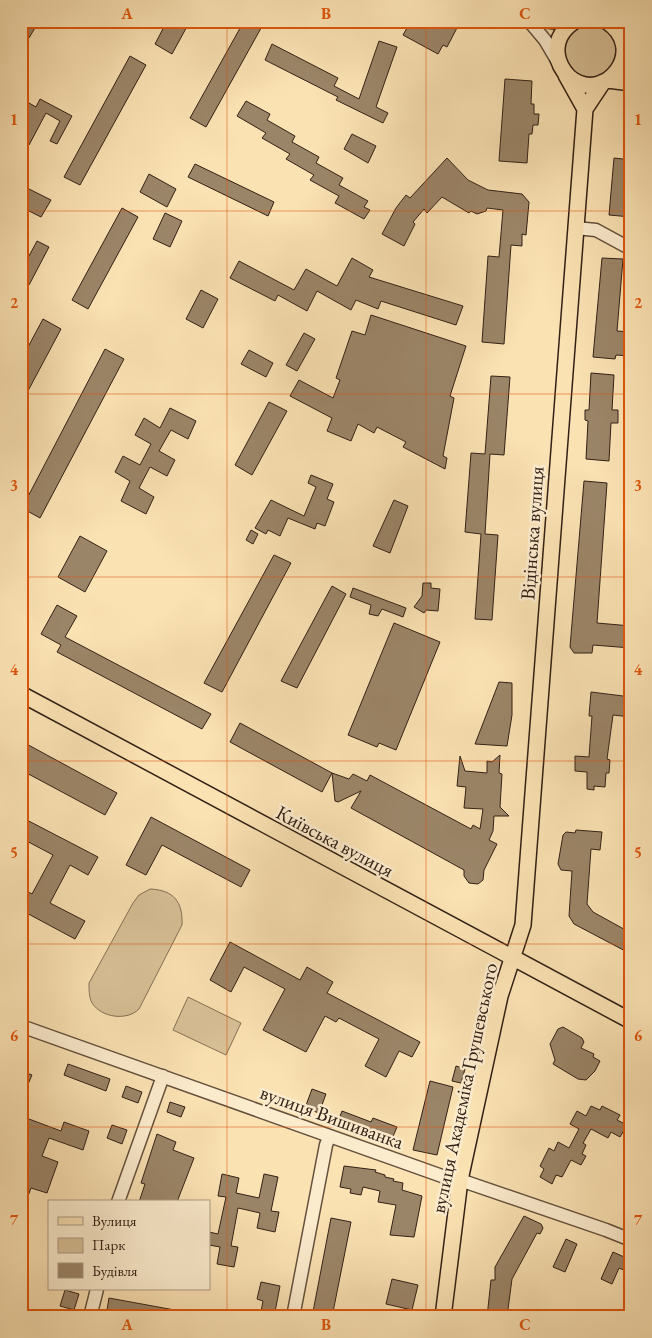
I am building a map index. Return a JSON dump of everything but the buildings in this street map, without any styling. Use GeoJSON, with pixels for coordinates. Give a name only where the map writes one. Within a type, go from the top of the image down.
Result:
{"type":"FeatureCollection","features":[{"type":"Feature","properties":{"kind":"main road"},"geometry":{"type":"LineString","coordinates":[[606,21],[619,32],[631,57]]}},
{"type":"Feature","properties":{"kind":"main road"},"geometry":{"type":"LineString","coordinates":[[618,21],[623,40]]}},
{"type":"Feature","properties":{"kind":"main road"},"geometry":{"type":"LineString","coordinates":[[572,22],[558,43],[557,51],[560,66],[585,109]]}},
{"type":"Feature","properties":{"kind":"main road","name":"Відінська вулиця"},"geometry":{"type":"LineString","coordinates":[[512,958],[524,912],[585,109],[606,81],[617,73],[625,52],[623,40]]}},
{"type":"Feature","properties":{"kind":"main road"},"geometry":{"type":"LineString","coordinates":[[560,66],[571,78],[581,83],[592,85],[606,81],[631,83]]}},
{"type":"Feature","properties":{"kind":"main road","name":"Київська вулиця"},"geometry":{"type":"LineString","coordinates":[[21,694],[631,1021]]}},
{"type":"Feature","properties":{"kind":"main road","name":"вулиця Академіка Грушевського"},"geometry":{"type":"LineString","coordinates":[[443,1317],[460,1180],[500,996],[512,958]]}},
{"type":"Feature","properties":{"kind":"street"},"geometry":{"type":"LineString","coordinates":[[529,21],[545,40],[560,66]]}},
{"type":"Feature","properties":{"kind":"street"},"geometry":{"type":"LineString","coordinates":[[544,21],[572,22]]}},
{"type":"Feature","properties":{"kind":"street"},"geometry":{"type":"LineString","coordinates":[[575,228],[596,230],[631,249]]}},
{"type":"Feature","properties":{"kind":"street","name":"вулиця Вишиванка"},"geometry":{"type":"LineString","coordinates":[[21,1026],[330,1137],[631,1240]]}},
{"type":"Feature","properties":{"kind":"street"},"geometry":{"type":"LineString","coordinates":[[119,1200],[163,1076]]}},
{"type":"Feature","properties":{"kind":"street"},"geometry":{"type":"LineString","coordinates":[[292,1317],[326,1145],[330,1137]]}},
{"type":"Feature","properties":{"kind":"street"},"geometry":{"type":"LineString","coordinates":[[90,1317],[96,1290]]}},
{"type":"Feature","properties":{"kind":"green space"},"geometry":{"type":"Polygon","coordinates":[[[586,25],[596,25],[605,29],[613,37],[617,51],[613,65],[605,73],[596,77],[586,77],[577,73],[569,65],[565,56],[565,46],[569,37],[577,29],[586,25]]]}},
{"type":"Feature","properties":{"kind":"green space"},"geometry":{"type":"Polygon","coordinates":[[[150,889],[165,892],[175,899],[181,910],[182,925],[139,1009],[128,1015],[108,1015],[96,1008],[92,1003],[89,983],[133,903],[139,895],[150,889]]]}},
{"type":"Feature","properties":{"kind":"green space"},"geometry":{"type":"Polygon","coordinates":[[[188,997],[241,1023],[226,1055],[173,1030],[188,997]]]}}]}
